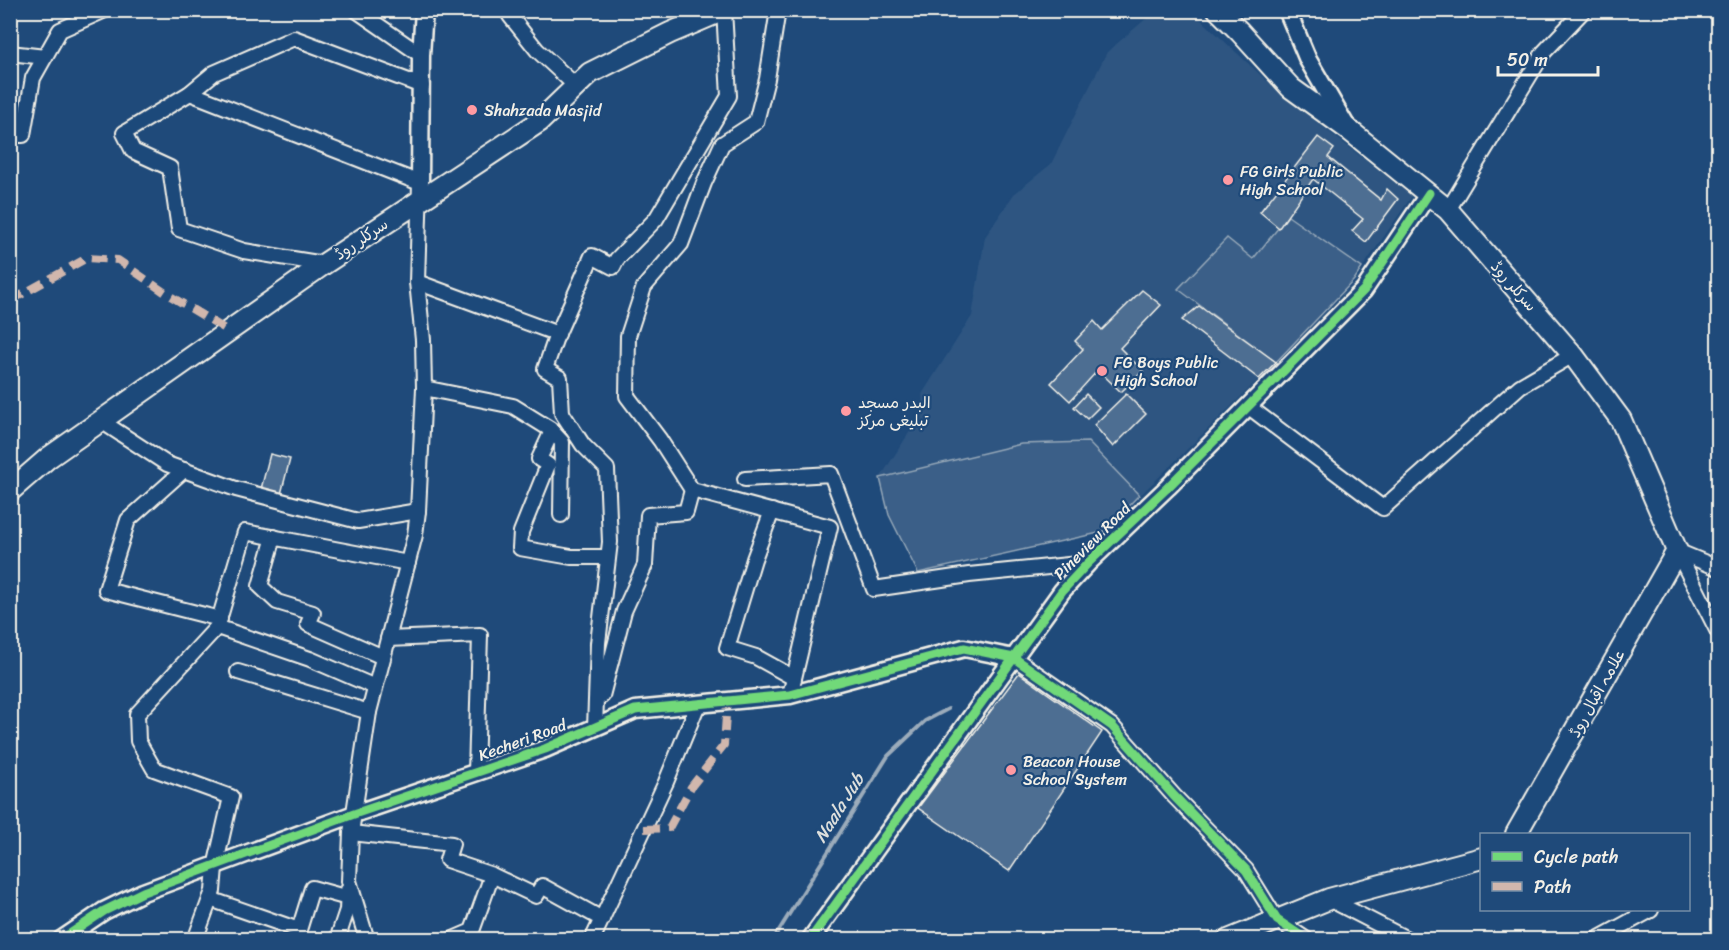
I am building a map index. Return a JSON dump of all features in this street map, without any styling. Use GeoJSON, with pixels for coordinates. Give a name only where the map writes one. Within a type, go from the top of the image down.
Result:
{"type":"FeatureCollection","features":[{"type":"Feature","properties":{"kind":"main road","name":"سرکلر روڈ"},"geometry":{"type":"LineString","coordinates":[[10,491],[48,458],[324,264],[420,192],[539,122],[590,74],[670,33],[724,10]]}},
{"type":"Feature","properties":{"kind":"main road","name":"سرکلر روڈ"},"geometry":{"type":"LineString","coordinates":[[1218,10],[1291,88],[1349,130],[1448,210],[1573,355],[1622,420],[1677,551]]}},
{"type":"Feature","properties":{"kind":"main road","name":"علامہ اقبال روڈ"},"geometry":{"type":"LineString","coordinates":[[1517,833],[1677,551]]}},
{"type":"Feature","properties":{"kind":"main road"},"geometry":{"type":"LineString","coordinates":[[1228,939],[1329,899],[1480,859]]}},
{"type":"Feature","properties":{"kind":"street"},"geometry":{"type":"LineString","coordinates":[[356,10],[421,56]]}},
{"type":"Feature","properties":{"kind":"street"},"geometry":{"type":"LineString","coordinates":[[511,10],[510,16],[537,50],[576,87]]}},
{"type":"Feature","properties":{"kind":"street"},"geometry":{"type":"LineString","coordinates":[[595,728],[598,643],[610,542],[607,469],[583,444],[562,413],[560,378],[545,369],[592,256],[613,267],[617,258],[656,219],[729,96],[724,10]]}},
{"type":"Feature","properties":{"kind":"street"},"geometry":{"type":"LineString","coordinates":[[778,10],[767,79],[756,122],[722,144],[704,183],[681,244],[644,288],[628,336],[627,396],[660,440],[692,490],[830,527],[790,695]]}},
{"type":"Feature","properties":{"kind":"street"},"geometry":{"type":"LineString","coordinates":[[1287,10],[1308,60],[1349,130]]}},
{"type":"Feature","properties":{"kind":"street"},"geometry":{"type":"LineString","coordinates":[[1448,210],[1544,52],[1584,10]]}},
{"type":"Feature","properties":{"kind":"street"},"geometry":{"type":"LineString","coordinates":[[337,939],[348,898],[351,833],[369,712],[415,535],[418,511],[424,388],[423,340],[417,282],[423,11]]}},
{"type":"Feature","properties":{"kind":"street"},"geometry":{"type":"LineString","coordinates":[[10,135],[23,135],[33,78],[60,30],[94,12]]}},
{"type":"Feature","properties":{"kind":"street"},"geometry":{"type":"LineString","coordinates":[[324,264],[244,251],[178,229],[170,168],[133,151],[124,134],[190,93],[214,73],[294,38],[422,86]]}},
{"type":"Feature","properties":{"kind":"street"},"geometry":{"type":"LineString","coordinates":[[10,53],[45,57]]}},
{"type":"Feature","properties":{"kind":"street"},"geometry":{"type":"LineString","coordinates":[[190,93],[420,192]]}},
{"type":"Feature","properties":{"kind":"street","name":"Pineview Road"},"geometry":{"type":"LineString","coordinates":[[810,939],[1014,658],[1044,613],[1088,563],[1168,488],[1364,290],[1429,193]]}},
{"type":"Feature","properties":{"kind":"street"},"geometry":{"type":"LineString","coordinates":[[417,282],[558,334]]}},
{"type":"Feature","properties":{"kind":"street"},"geometry":{"type":"LineString","coordinates":[[1249,407],[1383,508],[1521,386],[1573,355]]}},
{"type":"Feature","properties":{"kind":"street"},"geometry":{"type":"LineString","coordinates":[[424,388],[513,406],[552,431],[562,442],[561,515]]}},
{"type":"Feature","properties":{"kind":"street"},"geometry":{"type":"LineString","coordinates":[[101,421],[167,464],[236,489],[358,521],[418,511]]}},
{"type":"Feature","properties":{"kind":"street"},"geometry":{"type":"LineString","coordinates":[[552,431],[539,459],[549,465],[521,532],[520,548],[571,557],[608,557]]}},
{"type":"Feature","properties":{"kind":"street"},"geometry":{"type":"LineString","coordinates":[[184,470],[128,520],[106,590],[218,623],[375,687]]}},
{"type":"Feature","properties":{"kind":"street"},"geometry":{"type":"LineString","coordinates":[[745,478],[831,474],[874,589],[969,574],[1088,563]]}},
{"type":"Feature","properties":{"kind":"street"},"geometry":{"type":"LineString","coordinates":[[595,728],[624,611],[645,565],[648,515],[686,512],[692,490]]}},
{"type":"Feature","properties":{"kind":"street"},"geometry":{"type":"LineString","coordinates":[[772,511],[750,568],[727,648],[756,657],[794,678]]}},
{"type":"Feature","properties":{"kind":"street"},"geometry":{"type":"LineString","coordinates":[[195,939],[213,891],[215,867],[231,797],[154,769],[138,741],[136,714],[218,623],[245,532],[408,563]]}},
{"type":"Feature","properties":{"kind":"street"},"geometry":{"type":"LineString","coordinates":[[274,537],[260,586],[277,602],[313,613],[309,624],[383,657]]}},
{"type":"Feature","properties":{"kind":"street"},"geometry":{"type":"LineString","coordinates":[[1677,551],[1719,568]]}},
{"type":"Feature","properties":{"kind":"street","name":"سرکلر روڈ"},"geometry":{"type":"LineString","coordinates":[[1677,551],[1719,632]]}},
{"type":"Feature","properties":{"kind":"street"},"geometry":{"type":"LineString","coordinates":[[388,639],[480,635],[476,772]]}},
{"type":"Feature","properties":{"kind":"street","name":"Kecheri Road"},"geometry":{"type":"LineString","coordinates":[[61,939],[104,911],[143,892],[354,814],[545,749],[635,710],[790,695],[964,648],[1014,658]]}},
{"type":"Feature","properties":{"kind":"street"},"geometry":{"type":"LineString","coordinates":[[1014,658],[1112,726],[1174,796],[1246,870],[1276,920],[1307,939]]}},
{"type":"Feature","properties":{"kind":"street"},"geometry":{"type":"LineString","coordinates":[[238,672],[369,712]]}},
{"type":"Feature","properties":{"kind":"street"},"geometry":{"type":"LineString","coordinates":[[592,939],[666,782],[698,704]]}},
{"type":"Feature","properties":{"kind":"street"},"geometry":{"type":"LineString","coordinates":[[351,833],[452,844],[447,860],[492,875],[536,896],[542,886],[602,919]]}},
{"type":"Feature","properties":{"kind":"street"},"geometry":{"type":"LineString","coordinates":[[451,939],[472,935],[492,875]]}},
{"type":"Feature","properties":{"kind":"street"},"geometry":{"type":"LineString","coordinates":[[349,882],[367,938],[380,939]]}},
{"type":"Feature","properties":{"kind":"street"},"geometry":{"type":"LineString","coordinates":[[210,899],[299,930],[312,888],[348,898]]}},
{"type":"Feature","properties":{"kind":"street"},"geometry":{"type":"LineString","coordinates":[[1329,899],[1409,939]]}},
{"type":"Feature","properties":{"kind":"street"},"geometry":{"type":"LineString","coordinates":[[1596,939],[1647,911]]}},
{"type":"Feature","properties":{"kind":"shaded area"},"geometry":{"type":"Polygon","coordinates":[[[1155,11],[1192,11],[1284,97],[1412,196],[1354,280],[1259,379],[1103,532],[918,573],[889,515],[880,478],[923,411],[922,394],[972,316],[985,237],[1014,194],[1051,164],[1107,52],[1155,11]]]}},
{"type":"Feature","properties":{"kind":"shaded area"},"geometry":{"type":"Polygon","coordinates":[[[1288,216],[1362,268],[1354,280],[1276,362],[1178,289],[1227,238],[1253,259],[1288,216]]]}},
{"type":"Feature","properties":{"kind":"shaded area"},"geometry":{"type":"Polygon","coordinates":[[[1088,442],[1139,495],[1103,532],[918,573],[889,515],[880,478],[1021,444],[1088,442]]]}},
{"type":"Feature","properties":{"kind":"building"},"geometry":{"type":"Polygon","coordinates":[[[1318,137],[1334,149],[1328,157],[1381,200],[1387,189],[1398,199],[1366,242],[1352,231],[1363,219],[1313,179],[1279,228],[1260,212],[1318,137]]]}},
{"type":"Feature","properties":{"kind":"building"},"geometry":{"type":"Polygon","coordinates":[[[1142,290],[1161,305],[1120,348],[1143,371],[1121,392],[1098,370],[1070,401],[1051,383],[1083,349],[1075,341],[1094,321],[1102,330],[1142,290]]]}},
{"type":"Feature","properties":{"kind":"building"},"geometry":{"type":"Polygon","coordinates":[[[1199,306],[1276,362],[1259,379],[1182,320],[1199,306]]]}},
{"type":"Feature","properties":{"kind":"building"},"geometry":{"type":"Polygon","coordinates":[[[1086,394],[1099,407],[1087,419],[1074,407],[1086,394]]]}},
{"type":"Feature","properties":{"kind":"building"},"geometry":{"type":"Polygon","coordinates":[[[1126,394],[1146,414],[1113,447],[1094,425],[1126,394]]]}},
{"type":"Feature","properties":{"kind":"building"},"geometry":{"type":"Polygon","coordinates":[[[270,454],[290,459],[281,494],[261,489],[270,454]]]}},
{"type":"Feature","properties":{"kind":"building","name":"Beacon House School System"},"geometry":{"type":"Polygon","coordinates":[[[1019,673],[1102,732],[1009,871],[918,808],[1019,673]]]}},
{"type":"Feature","properties":{"kind":"waterway","name":"Naala Jub"},"geometry":{"type":"LineString","coordinates":[[773,940],[888,756],[925,721],[948,709]]}},
{"type":"Feature","properties":{"kind":"marked path"},"geometry":{"type":"LineString","coordinates":[[10,301],[87,258],[118,260],[167,294],[230,332]]}},
{"type":"Feature","properties":{"kind":"marked path"},"geometry":{"type":"LineString","coordinates":[[644,829],[669,828],[691,787],[724,745],[727,701]]}},
{"type":"Feature","properties":{"kind":"cycle path"},"geometry":{"type":"LineString","coordinates":[[810,940],[1062,591],[1364,290],[1429,193]]}},
{"type":"Feature","properties":{"kind":"cycle path"},"geometry":{"type":"LineString","coordinates":[[61,940],[104,911],[143,892],[354,814],[545,749],[635,710],[790,695],[964,648],[1014,658],[1112,726],[1174,796],[1246,870],[1277,920],[1307,940]]}},
{"type":"Feature","properties":{"kind":"place","name":"Shahzada Masjid"},"geometry":{"type":"Point","coordinates":[472,110]}},
{"type":"Feature","properties":{"kind":"place","name":"FG Girls Public High School"},"geometry":{"type":"Point","coordinates":[1228,180]}},
{"type":"Feature","properties":{"kind":"place","name":"FG Boys Public High School"},"geometry":{"type":"Point","coordinates":[1102,371]}},
{"type":"Feature","properties":{"kind":"place","name":"البدر مسجد تبلیغی مرکز"},"geometry":{"type":"Point","coordinates":[846,411]}},
{"type":"Feature","properties":{"kind":"place","name":"Beacon House School System"},"geometry":{"type":"Point","coordinates":[1011,770]}}]}
